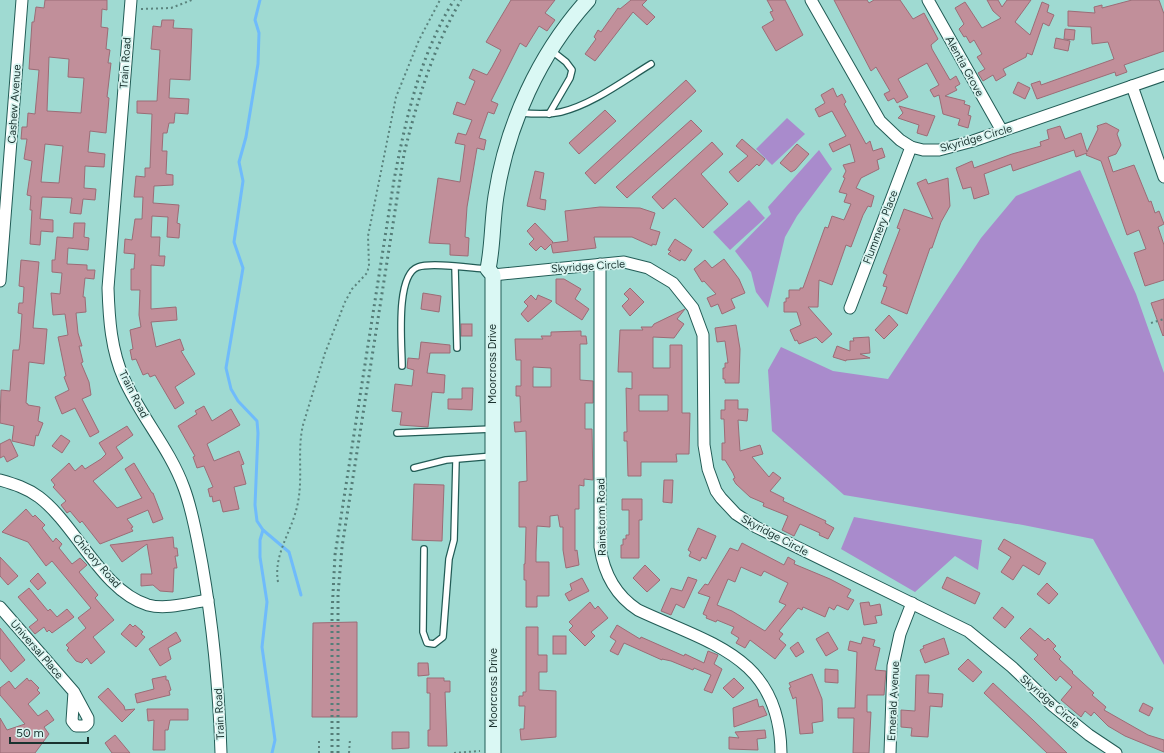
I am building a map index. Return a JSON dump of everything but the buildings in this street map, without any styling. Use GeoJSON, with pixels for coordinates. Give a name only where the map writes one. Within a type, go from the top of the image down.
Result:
{"type":"FeatureCollection","features":[{"type":"Feature","properties":{"kind":"street","name":"Cashew Avenue"},"geometry":{"type":"LineString","coordinates":[[0,281],[22,0]]}},
{"type":"Feature","properties":{"kind":"street","name":"Moorcross Drive"},"geometry":{"type":"LineString","coordinates":[[493,752],[493,456],[490,272],[496,196],[508,146],[518,113],[532,83],[551,50],[578,11],[588,0]]}},
{"type":"Feature","properties":{"kind":"street","name":"Skyridge Circle"},"geometry":{"type":"LineString","coordinates":[[811,0],[871,108],[888,130],[911,147],[923,150],[939,150],[973,141],[1164,75]]}},
{"type":"Feature","properties":{"kind":"street","name":"Alentia Grove"},"geometry":{"type":"LineString","coordinates":[[928,0],[1002,131]]}},
{"type":"Feature","properties":{"kind":"street","name":"Train Road"},"geometry":{"type":"LineString","coordinates":[[130,5],[108,288],[111,335],[117,361],[124,379],[184,486],[196,529],[208,600],[216,666],[221,753]]}},
{"type":"Feature","properties":{"kind":"street"},"geometry":{"type":"LineString","coordinates":[[1132,86],[1164,177]]}},
{"type":"Feature","properties":{"kind":"street","name":"Flummery Place"},"geometry":{"type":"LineString","coordinates":[[850,308],[911,147]]}},
{"type":"Feature","properties":{"kind":"street","name":"Skyridge Circle"},"geometry":{"type":"LineString","coordinates":[[490,272],[624,262],[648,268],[673,283],[694,308],[704,341],[705,458],[716,491],[729,508],[756,527],[968,631],[1012,667],[1053,706],[1089,735],[1116,753]]}},
{"type":"Feature","properties":{"kind":"street","name":"Rainstorm Road"},"geometry":{"type":"LineString","coordinates":[[600,264],[600,547],[606,573],[618,594],[633,607],[716,646],[737,657],[748,666],[757,677],[771,700],[779,728],[781,753]]}},
{"type":"Feature","properties":{"kind":"street","name":"Chicory Road"},"geometry":{"type":"LineString","coordinates":[[0,480],[18,486],[40,498],[60,519],[112,581],[136,600],[149,605],[163,607],[208,600]]}},
{"type":"Feature","properties":{"kind":"street","name":"Emerald Avenue"},"geometry":{"type":"LineString","coordinates":[[890,753],[893,666],[900,634],[912,603]]}},
{"type":"Feature","properties":{"kind":"street","name":"Universal Place"},"geometry":{"type":"LineString","coordinates":[[0,607],[74,692]]}},
{"type":"Feature","properties":{"kind":"lane"},"geometry":{"type":"LineString","coordinates":[[549,114],[570,78],[572,70],[566,62],[551,50]]}},
{"type":"Feature","properties":{"kind":"lane"},"geometry":{"type":"LineString","coordinates":[[518,113],[549,114],[560,112],[581,104],[651,64]]}},
{"type":"Feature","properties":{"kind":"lane"},"geometry":{"type":"LineString","coordinates":[[402,366],[402,304],[405,282],[410,272],[419,267],[430,265],[490,272]]}},
{"type":"Feature","properties":{"kind":"lane"},"geometry":{"type":"LineString","coordinates":[[455,267],[457,348]]}},
{"type":"Feature","properties":{"kind":"lane"},"geometry":{"type":"LineString","coordinates":[[397,433],[492,429]]}},
{"type":"Feature","properties":{"kind":"lane"},"geometry":{"type":"LineString","coordinates":[[414,468],[446,460],[456,461],[493,456]]}},
{"type":"Feature","properties":{"kind":"lane"},"geometry":{"type":"LineString","coordinates":[[424,548],[423,632],[427,643],[434,644],[443,637],[447,570],[454,540],[456,516],[456,461]]}},
{"type":"Feature","properties":{"kind":"path"},"geometry":{"type":"LineString","coordinates":[[130,5],[171,8],[192,0]]}},
{"type":"Feature","properties":{"kind":"path"},"geometry":{"type":"LineString","coordinates":[[278,582],[276,570],[279,555],[299,502],[300,437],[303,425],[325,353],[345,302],[352,289],[367,273],[369,266],[368,236],[396,96],[416,46],[440,0]]}},
{"type":"Feature","properties":{"kind":"path"},"geometry":{"type":"LineString","coordinates":[[1151,323],[1164,319]]}},
{"type":"Feature","properties":{"kind":"path"},"geometry":{"type":"LineString","coordinates":[[319,739],[319,753]]}},
{"type":"Feature","properties":{"kind":"path"},"geometry":{"type":"LineString","coordinates":[[349,753],[350,739]]}},
{"type":"Feature","properties":{"kind":"path"},"geometry":{"type":"LineString","coordinates":[[454,753],[493,752]]}},
{"type":"Feature","properties":{"kind":"shaded area"},"geometry":{"type":"Polygon","coordinates":[[[787,118],[805,134],[772,165],[756,149],[787,118]]]}},
{"type":"Feature","properties":{"kind":"shaded area"},"geometry":{"type":"Polygon","coordinates":[[[819,150],[832,169],[797,216],[785,237],[768,308],[756,292],[751,272],[735,251],[771,214],[768,207],[819,150]]]}},
{"type":"Feature","properties":{"kind":"shaded area"},"geometry":{"type":"Polygon","coordinates":[[[1080,170],[1136,294],[1164,373],[1164,665],[1093,539],[1023,525],[844,495],[772,431],[768,370],[781,347],[833,371],[888,379],[981,238],[1016,196],[1080,170]]]}},
{"type":"Feature","properties":{"kind":"shaded area"},"geometry":{"type":"Polygon","coordinates":[[[749,200],[765,218],[730,250],[713,232],[749,200]]]}},
{"type":"Feature","properties":{"kind":"shaded area"},"geometry":{"type":"Polygon","coordinates":[[[854,517],[982,540],[978,570],[955,556],[915,592],[841,549],[854,517]]]}},
{"type":"Feature","properties":{"kind":"waterway"},"geometry":{"type":"LineString","coordinates":[[260,0],[255,20],[259,33],[258,64],[246,137],[239,162],[243,181],[234,242],[243,268],[226,368],[231,389],[238,401],[257,421],[258,433],[255,505],[257,521],[263,530],[260,540],[260,557],[267,602],[262,647],[275,740],[272,753]]}},
{"type":"Feature","properties":{"kind":"waterway"},"geometry":{"type":"LineString","coordinates":[[263,530],[289,552],[301,595]]}},
{"type":"Feature","properties":{"kind":"railway"},"geometry":{"type":"LineString","coordinates":[[332,753],[332,613],[335,555],[394,180],[409,110],[423,65],[442,21],[454,0]]}},
{"type":"Feature","properties":{"kind":"railway"},"geometry":{"type":"LineString","coordinates":[[338,753],[338,594],[342,547],[404,154],[414,114],[434,56],[461,0]]}}]}
